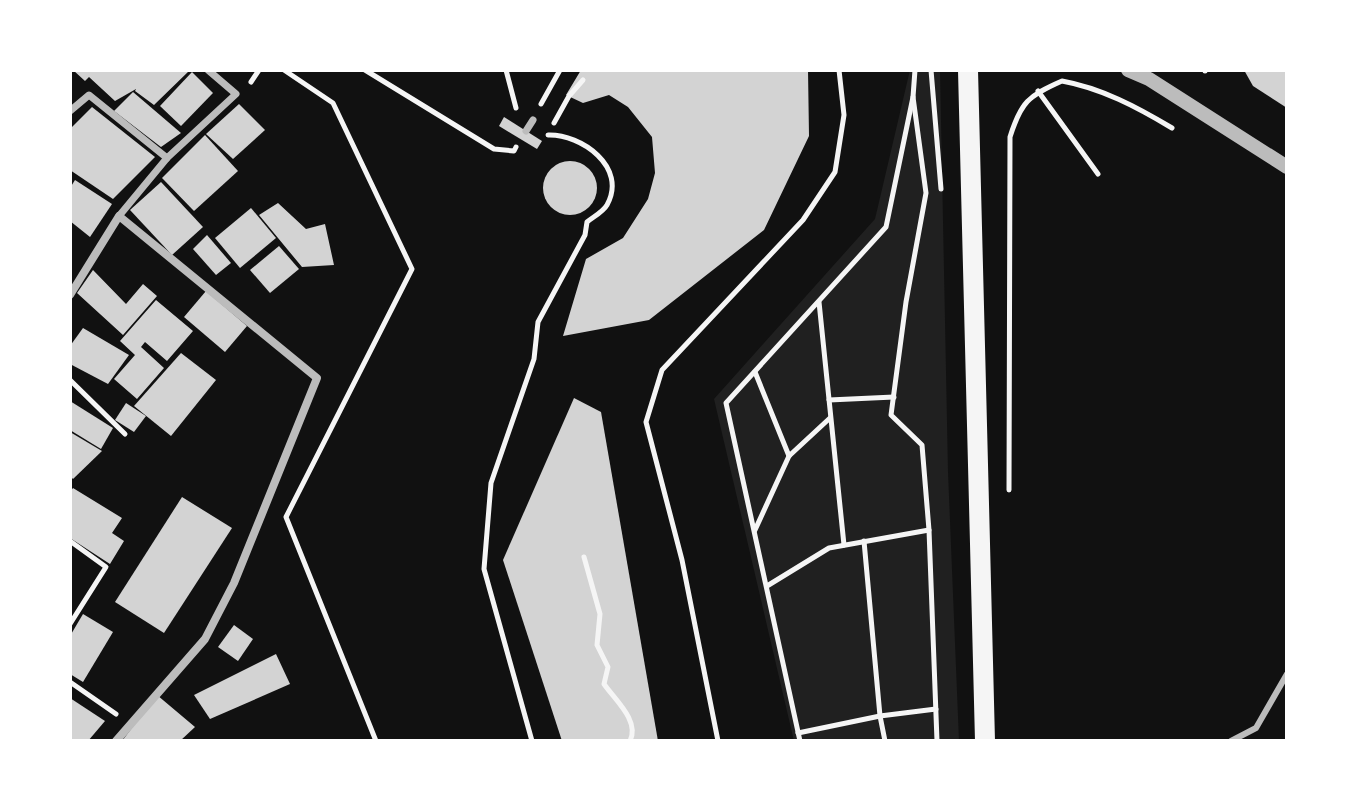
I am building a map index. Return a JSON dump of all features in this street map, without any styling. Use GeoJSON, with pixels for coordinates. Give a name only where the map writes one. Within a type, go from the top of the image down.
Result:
{"type":"FeatureCollection","features":[{"type":"Feature","properties":{"kind":"main road"},"geometry":{"type":"LineString","coordinates":[[968,70],[985,741]]}},
{"type":"Feature","properties":{"kind":"street"},"geometry":{"type":"LineString","coordinates":[[70,295],[119,216],[167,158],[236,94],[208,70]]}},
{"type":"Feature","properties":{"kind":"street"},"geometry":{"type":"LineString","coordinates":[[1128,70],[1151,74],[1287,167]]}},
{"type":"Feature","properties":{"kind":"street"},"geometry":{"type":"LineString","coordinates":[[70,111],[89,95],[167,158]]}},
{"type":"Feature","properties":{"kind":"street"},"geometry":{"type":"LineString","coordinates":[[526,131],[533,120]]}},
{"type":"Feature","properties":{"kind":"street"},"geometry":{"type":"LineString","coordinates":[[116,741],[205,639],[234,583],[317,378],[119,216]]}},
{"type":"Feature","properties":{"kind":"lane"},"geometry":{"type":"LineString","coordinates":[[1231,741],[1256,728],[1287,674]]}},
{"type":"Feature","properties":{"kind":"path"},"geometry":{"type":"LineString","coordinates":[[284,70],[333,103],[412,269],[286,517],[376,741]]}},
{"type":"Feature","properties":{"kind":"path"},"geometry":{"type":"LineString","coordinates":[[365,70],[494,149],[514,151],[521,139]]}},
{"type":"Feature","properties":{"kind":"path"},"geometry":{"type":"LineString","coordinates":[[506,70],[518,113]]}},
{"type":"Feature","properties":{"kind":"path"},"geometry":{"type":"LineString","coordinates":[[533,120],[560,70]]}},
{"type":"Feature","properties":{"kind":"path"},"geometry":{"type":"LineString","coordinates":[[718,741],[682,560],[646,422],[662,370],[803,220],[835,172],[844,115],[839,70]]}},
{"type":"Feature","properties":{"kind":"path"},"geometry":{"type":"LineString","coordinates":[[800,741],[726,403],[886,227],[913,97],[915,70]]}},
{"type":"Feature","properties":{"kind":"path"},"geometry":{"type":"LineString","coordinates":[[532,741],[484,569],[491,483],[534,359],[538,322],[585,235],[587,222],[608,204],[611,184],[607,165],[594,150],[563,135],[545,134],[583,80]]}},
{"type":"Feature","properties":{"kind":"path"},"geometry":{"type":"LineString","coordinates":[[1009,495],[1010,137],[1019,109],[1038,91],[1062,81],[1080,84],[1144,111],[1172,128]]}},
{"type":"Feature","properties":{"kind":"path"},"geometry":{"type":"LineString","coordinates":[[1038,91],[1098,174]]}},
{"type":"Feature","properties":{"kind":"path"},"geometry":{"type":"LineString","coordinates":[[913,97],[926,193],[906,302],[891,415],[922,445],[929,530],[937,741]]}},
{"type":"Feature","properties":{"kind":"path"},"geometry":{"type":"LineString","coordinates":[[819,301],[844,545]]}},
{"type":"Feature","properties":{"kind":"path"},"geometry":{"type":"LineString","coordinates":[[755,371],[789,456]]}},
{"type":"Feature","properties":{"kind":"path"},"geometry":{"type":"LineString","coordinates":[[70,380],[125,434]]}},
{"type":"Feature","properties":{"kind":"path"},"geometry":{"type":"LineString","coordinates":[[829,400],[894,397]]}},
{"type":"Feature","properties":{"kind":"path"},"geometry":{"type":"LineString","coordinates":[[755,531],[789,456],[831,417]]}},
{"type":"Feature","properties":{"kind":"path"},"geometry":{"type":"LineString","coordinates":[[766,586],[829,548],[929,530]]}},
{"type":"Feature","properties":{"kind":"path"},"geometry":{"type":"LineString","coordinates":[[70,541],[106,567],[70,624]]}},
{"type":"Feature","properties":{"kind":"path"},"geometry":{"type":"LineString","coordinates":[[864,541],[885,741]]}},
{"type":"Feature","properties":{"kind":"path"},"geometry":{"type":"LineString","coordinates":[[584,557],[600,614],[597,645],[608,667],[604,684],[632,721],[634,734],[630,741]]}},
{"type":"Feature","properties":{"kind":"path"},"geometry":{"type":"LineString","coordinates":[[70,682],[129,724]]}},
{"type":"Feature","properties":{"kind":"path"},"geometry":{"type":"LineString","coordinates":[[798,733],[880,716],[936,709]]}},
{"type":"Feature","properties":{"kind":"shaded area"},"geometry":{"type":"Polygon","coordinates":[[[910,70],[940,70],[948,472],[959,741],[794,741],[714,399],[875,219],[910,70]]]}},
{"type":"Feature","properties":{"kind":"building"},"geometry":{"type":"Polygon","coordinates":[[[73,70],[190,70],[154,105],[136,89],[115,101],[89,77],[85,81],[73,70]]]}},
{"type":"Feature","properties":{"kind":"building"},"geometry":{"type":"Polygon","coordinates":[[[581,70],[808,70],[809,136],[764,230],[649,320],[563,336],[586,259],[623,238],[648,199],[655,173],[652,137],[628,107],[609,95],[583,103],[566,95],[581,70]]]}},
{"type":"Feature","properties":{"kind":"building"},"geometry":{"type":"Polygon","coordinates":[[[1244,70],[1287,70],[1287,108],[1253,86],[1244,70]]]}},
{"type":"Feature","properties":{"kind":"building"},"geometry":{"type":"Polygon","coordinates":[[[192,72],[213,93],[181,126],[160,106],[192,72]]]}},
{"type":"Feature","properties":{"kind":"building"},"geometry":{"type":"Polygon","coordinates":[[[133,92],[181,133],[161,147],[114,111],[133,92]]]}},
{"type":"Feature","properties":{"kind":"building"},"geometry":{"type":"Polygon","coordinates":[[[239,104],[265,130],[233,159],[206,134],[239,104]]]}},
{"type":"Feature","properties":{"kind":"building"},"geometry":{"type":"Polygon","coordinates":[[[92,107],[155,157],[113,199],[70,170],[70,129],[92,107]]]}},
{"type":"Feature","properties":{"kind":"building"},"geometry":{"type":"Polygon","coordinates":[[[504,117],[542,141],[537,149],[499,126],[504,117]]]}},
{"type":"Feature","properties":{"kind":"building"},"geometry":{"type":"Polygon","coordinates":[[[205,135],[238,171],[194,211],[162,178],[205,135]]]}},
{"type":"Feature","properties":{"kind":"building"},"geometry":{"type":"Polygon","coordinates":[[[570,161],[589,169],[597,188],[589,207],[570,215],[551,207],[543,188],[551,169],[570,161]]]}},
{"type":"Feature","properties":{"kind":"building"},"geometry":{"type":"Polygon","coordinates":[[[75,180],[112,204],[90,237],[70,221],[70,188],[75,180]]]}},
{"type":"Feature","properties":{"kind":"building"},"geometry":{"type":"Polygon","coordinates":[[[161,182],[203,227],[172,255],[130,210],[161,182]]]}},
{"type":"Feature","properties":{"kind":"building"},"geometry":{"type":"Polygon","coordinates":[[[278,203],[306,229],[325,224],[334,265],[302,267],[259,215],[278,203]]]}},
{"type":"Feature","properties":{"kind":"building"},"geometry":{"type":"Polygon","coordinates":[[[251,208],[276,238],[240,268],[215,238],[251,208]]]}},
{"type":"Feature","properties":{"kind":"building"},"geometry":{"type":"Polygon","coordinates":[[[207,235],[231,263],[216,275],[193,249],[207,235]]]}},
{"type":"Feature","properties":{"kind":"building"},"geometry":{"type":"Polygon","coordinates":[[[279,246],[299,269],[270,293],[250,270],[279,246]]]}},
{"type":"Feature","properties":{"kind":"building"},"geometry":{"type":"Polygon","coordinates":[[[93,270],[126,304],[143,284],[157,296],[123,335],[77,293],[93,270]]]}},
{"type":"Feature","properties":{"kind":"building"},"geometry":{"type":"Polygon","coordinates":[[[206,291],[247,326],[225,352],[184,317],[206,291]]]}},
{"type":"Feature","properties":{"kind":"building"},"geometry":{"type":"Polygon","coordinates":[[[156,300],[193,331],[167,361],[145,342],[141,347],[164,368],[137,399],[114,379],[135,355],[120,341],[156,300]]]}},
{"type":"Feature","properties":{"kind":"building"},"geometry":{"type":"Polygon","coordinates":[[[83,328],[129,355],[108,384],[70,364],[70,346],[83,328]]]}},
{"type":"Feature","properties":{"kind":"building"},"geometry":{"type":"Polygon","coordinates":[[[181,353],[216,380],[171,436],[134,406],[181,353]]]}},
{"type":"Feature","properties":{"kind":"building"},"geometry":{"type":"Polygon","coordinates":[[[574,398],[601,412],[658,741],[562,741],[503,560],[574,398]]]}},
{"type":"Feature","properties":{"kind":"building"},"geometry":{"type":"Polygon","coordinates":[[[70,401],[113,428],[101,449],[70,430],[70,401]]]}},
{"type":"Feature","properties":{"kind":"building"},"geometry":{"type":"Polygon","coordinates":[[[126,403],[146,416],[134,432],[115,420],[126,403]]]}},
{"type":"Feature","properties":{"kind":"building"},"geometry":{"type":"Polygon","coordinates":[[[70,432],[102,451],[73,479],[70,476],[70,432]]]}},
{"type":"Feature","properties":{"kind":"building"},"geometry":{"type":"Polygon","coordinates":[[[73,488],[122,518],[112,533],[124,541],[110,564],[70,538],[70,492],[73,488]]]}},
{"type":"Feature","properties":{"kind":"building"},"geometry":{"type":"Polygon","coordinates":[[[182,497],[232,528],[164,633],[115,602],[182,497]]]}},
{"type":"Feature","properties":{"kind":"building"},"geometry":{"type":"Polygon","coordinates":[[[83,614],[113,632],[83,682],[70,674],[70,636],[83,614]]]}},
{"type":"Feature","properties":{"kind":"building"},"geometry":{"type":"Polygon","coordinates":[[[234,625],[253,639],[238,661],[218,647],[234,625]]]}},
{"type":"Feature","properties":{"kind":"building"},"geometry":{"type":"Polygon","coordinates":[[[276,654],[290,684],[210,719],[194,695],[276,654]]]}},
{"type":"Feature","properties":{"kind":"building"},"geometry":{"type":"Polygon","coordinates":[[[157,695],[195,727],[180,741],[122,741],[157,695]]]}},
{"type":"Feature","properties":{"kind":"building"},"geometry":{"type":"Polygon","coordinates":[[[70,698],[105,721],[88,741],[70,741],[70,698]]]}}]}
